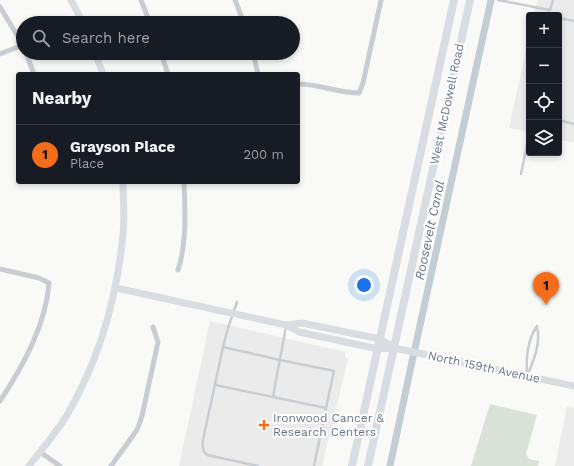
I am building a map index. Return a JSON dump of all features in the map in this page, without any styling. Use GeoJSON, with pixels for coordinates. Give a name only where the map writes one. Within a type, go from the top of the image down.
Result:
{"type":"FeatureCollection","features":[{"type":"Feature","properties":{"kind":"main road","name":"West McDowell Road"},"geometry":{"type":"LineString","coordinates":[[352,466],[454,0]]}},
{"type":"Feature","properties":{"kind":"main road","name":"West McDowell Road"},"geometry":{"type":"LineString","coordinates":[[368,466],[470,0]]}},
{"type":"Feature","properties":{"kind":"street"},"geometry":{"type":"LineString","coordinates":[[71,0],[79,16]]}},
{"type":"Feature","properties":{"kind":"street"},"geometry":{"type":"LineString","coordinates":[[141,0],[147,16]]}},
{"type":"Feature","properties":{"kind":"street"},"geometry":{"type":"LineString","coordinates":[[237,0],[242,16]]}},
{"type":"Feature","properties":{"kind":"street"},"geometry":{"type":"LineString","coordinates":[[300,84],[310,84],[346,93],[359,93],[363,83],[381,0]]}},
{"type":"Feature","properties":{"kind":"street"},"geometry":{"type":"LineString","coordinates":[[0,8],[16,34]]}},
{"type":"Feature","properties":{"kind":"street"},"geometry":{"type":"LineString","coordinates":[[0,54],[16,48]]}},
{"type":"Feature","properties":{"kind":"street"},"geometry":{"type":"LineString","coordinates":[[29,60],[33,72]]}},
{"type":"Feature","properties":{"kind":"street"},"geometry":{"type":"LineString","coordinates":[[98,60],[102,72]]}},
{"type":"Feature","properties":{"kind":"street"},"geometry":{"type":"LineString","coordinates":[[163,60],[167,72]]}},
{"type":"Feature","properties":{"kind":"street"},"geometry":{"type":"LineString","coordinates":[[254,60],[257,72]]}},
{"type":"Feature","properties":{"kind":"street"},"geometry":{"type":"LineString","coordinates":[[29,466],[66,415],[93,362],[100,343],[116,288],[123,233],[123,184]]}},
{"type":"Feature","properties":{"kind":"street"},"geometry":{"type":"LineString","coordinates":[[178,270],[182,258],[185,206],[184,184]]}},
{"type":"Feature","properties":{"kind":"street"},"geometry":{"type":"LineString","coordinates":[[0,269],[39,278],[49,283],[48,293],[38,331],[15,377],[0,401]]}},
{"type":"Feature","properties":{"kind":"street","name":"North 159th Avenue"},"geometry":{"type":"LineString","coordinates":[[116,288],[286,325],[299,332],[378,349],[394,348],[408,350],[574,386]]}},
{"type":"Feature","properties":{"kind":"street","name":"North 159th Avenue"},"geometry":{"type":"LineString","coordinates":[[286,325],[302,323],[380,339],[394,348]]}},
{"type":"Feature","properties":{"kind":"street"},"geometry":{"type":"LineString","coordinates":[[111,466],[137,430],[142,416],[158,342],[153,327]]}},
{"type":"Feature","properties":{"kind":"street"},"geometry":{"type":"LineString","coordinates":[[40,452],[60,466]]}},
{"type":"Feature","properties":{"kind":"lane"},"geometry":{"type":"LineString","coordinates":[[499,0],[550,10],[554,0]]}},
{"type":"Feature","properties":{"kind":"lane"},"geometry":{"type":"LineString","coordinates":[[562,19],[574,21]]}},
{"type":"Feature","properties":{"kind":"lane"},"geometry":{"type":"LineString","coordinates":[[562,121],[574,124]]}},
{"type":"Feature","properties":{"kind":"lane"},"geometry":{"type":"LineString","coordinates":[[521,174],[526,150]]}},
{"type":"Feature","properties":{"kind":"lane"},"geometry":{"type":"LineString","coordinates":[[237,302],[224,347],[202,447],[206,455],[258,466]]}},
{"type":"Feature","properties":{"kind":"lane"},"geometry":{"type":"LineString","coordinates":[[272,397],[286,325]]}},
{"type":"Feature","properties":{"kind":"lane"},"geometry":{"type":"LineString","coordinates":[[537,326],[539,335],[535,354],[527,376],[526,360],[532,334],[537,326]]}},
{"type":"Feature","properties":{"kind":"lane"},"geometry":{"type":"LineString","coordinates":[[224,347],[334,371],[314,466]]}},
{"type":"Feature","properties":{"kind":"lane"},"geometry":{"type":"LineString","coordinates":[[215,385],[326,408]]}},
{"type":"Feature","properties":{"kind":"shaded area"},"geometry":{"type":"Polygon","coordinates":[[[537,0],[574,0],[574,143],[562,140],[562,12],[535,12],[537,0]]]}},
{"type":"Feature","properties":{"kind":"shaded area"},"geometry":{"type":"Polygon","coordinates":[[[526,52],[526,131],[509,128],[526,52]]]}},
{"type":"Feature","properties":{"kind":"shaded area"},"geometry":{"type":"Polygon","coordinates":[[[210,321],[345,352],[345,356],[348,359],[322,466],[179,466],[210,321]]]}},
{"type":"Feature","properties":{"kind":"shaded area"},"geometry":{"type":"Polygon","coordinates":[[[490,404],[537,415],[526,454],[529,459],[539,461],[538,466],[471,466],[490,404]]]}},
{"type":"Feature","properties":{"kind":"shaded area"},"geometry":{"type":"Polygon","coordinates":[[[567,406],[574,408],[574,466],[555,466],[567,406]]]}},
{"type":"Feature","properties":{"kind":"waterway","name":"Roosevelt Canal"},"geometry":{"type":"LineString","coordinates":[[390,466],[491,0]]}},
{"type":"Feature","properties":{"kind":"place","name":"Grayson Place"},"geometry":{"type":"Point","coordinates":[546,305]}},
{"type":"Feature","properties":{"kind":"place","name":"Ironwood Cancer & Research Centers"},"geometry":{"type":"Point","coordinates":[264,425]}}]}
